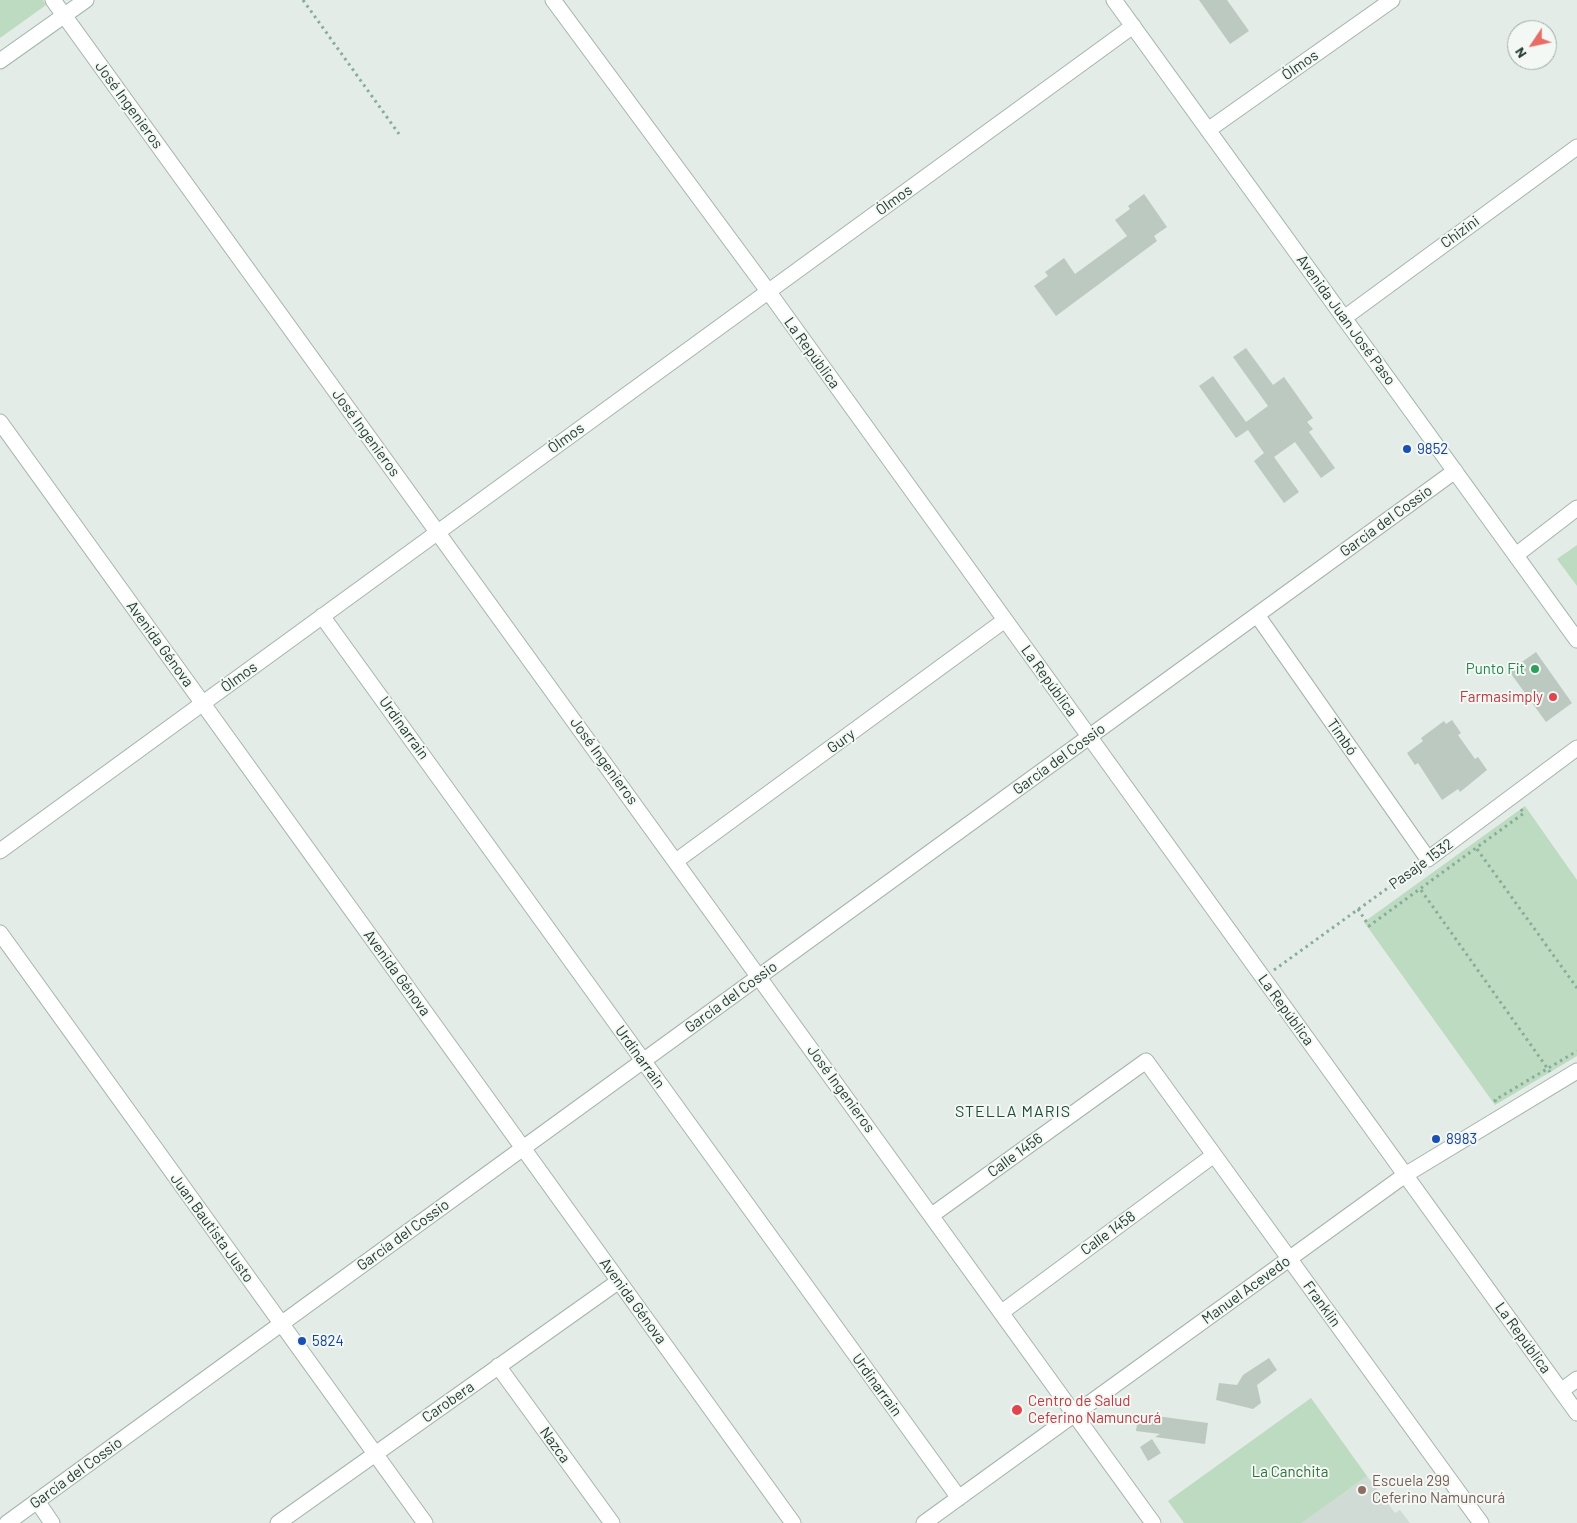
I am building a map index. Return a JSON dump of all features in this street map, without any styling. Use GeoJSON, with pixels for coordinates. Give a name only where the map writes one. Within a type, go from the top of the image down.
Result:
{"type":"FeatureCollection","features":[{"type":"Feature","properties":{"kind":"street","name":"José Ingenieros"},"geometry":{"type":"LineString","coordinates":[[53,0],[1154,1523]]}},
{"type":"Feature","properties":{"kind":"street"},"geometry":{"type":"LineString","coordinates":[[0,61],[86,0]]}},
{"type":"Feature","properties":{"kind":"street","name":"La República"},"geometry":{"type":"LineString","coordinates":[[554,0],[768,291],[1577,1413]]}},
{"type":"Feature","properties":{"kind":"street","name":"Avenida Juan José Paso"},"geometry":{"type":"LineString","coordinates":[[1114,0],[1577,640]]}},
{"type":"Feature","properties":{"kind":"street","name":"Ólmos"},"geometry":{"type":"LineString","coordinates":[[1208,130],[1392,0]]}},
{"type":"Feature","properties":{"kind":"street","name":"Ólmos"},"geometry":{"type":"LineString","coordinates":[[0,851],[1133,26]]}},
{"type":"Feature","properties":{"kind":"street","name":"Chizini"},"geometry":{"type":"LineString","coordinates":[[1344,318],[1577,147]]}},
{"type":"Feature","properties":{"kind":"street","name":"Avenida Génova"},"geometry":{"type":"LineString","coordinates":[[0,422],[793,1523]]}},
{"type":"Feature","properties":{"kind":"street","name":"García del Cossio"},"geometry":{"type":"LineString","coordinates":[[7,1523],[1455,471]]}},
{"type":"Feature","properties":{"kind":"street"},"geometry":{"type":"LineString","coordinates":[[1516,555],[1577,508]]}},
{"type":"Feature","properties":{"kind":"street","name":"Timbó"},"geometry":{"type":"LineString","coordinates":[[1257,615],[1428,859]]}},
{"type":"Feature","properties":{"kind":"street","name":"Urdinarrain"},"geometry":{"type":"LineString","coordinates":[[322,616],[959,1498]]}},
{"type":"Feature","properties":{"kind":"street","name":"Gury"},"geometry":{"type":"LineString","coordinates":[[676,861],[1006,620]]}},
{"type":"Feature","properties":{"kind":"street","name":"Pasaje 1532"},"geometry":{"type":"LineString","coordinates":[[1428,859],[1577,748]]}},
{"type":"Feature","properties":{"kind":"street","name":"Juan Bautista Justo"},"geometry":{"type":"LineString","coordinates":[[0,933],[425,1523]]}},
{"type":"Feature","properties":{"kind":"street","name":"Calle 1456"},"geometry":{"type":"LineString","coordinates":[[932,1215],[1146,1061]]}},
{"type":"Feature","properties":{"kind":"street","name":"Franklin"},"geometry":{"type":"LineString","coordinates":[[1146,1061],[1481,1523]]}},
{"type":"Feature","properties":{"kind":"street","name":"Manuel Acevedo"},"geometry":{"type":"LineString","coordinates":[[924,1523],[1405,1175],[1577,1071]]}},
{"type":"Feature","properties":{"kind":"street","name":"Calle 1458"},"geometry":{"type":"LineString","coordinates":[[1002,1312],[1214,1154]]}},
{"type":"Feature","properties":{"kind":"street","name":"Carobera"},"geometry":{"type":"LineString","coordinates":[[278,1523],[618,1281]]}},
{"type":"Feature","properties":{"kind":"street","name":"Nazca"},"geometry":{"type":"LineString","coordinates":[[498,1366],[612,1523]]}},
{"type":"Feature","properties":{"kind":"street"},"geometry":{"type":"LineString","coordinates":[[1561,1391],[1577,1379]]}},
{"type":"Feature","properties":{"kind":"street"},"geometry":{"type":"LineString","coordinates":[[37,1501],[52,1523]]}},
{"type":"Feature","properties":{"kind":"path"},"geometry":{"type":"LineString","coordinates":[[303,0],[399,134]]}},
{"type":"Feature","properties":{"kind":"path"},"geometry":{"type":"LineString","coordinates":[[1358,909],[1369,926],[1477,849],[1524,814],[1512,796]]}},
{"type":"Feature","properties":{"kind":"path"},"geometry":{"type":"LineString","coordinates":[[1477,849],[1577,988]]}},
{"type":"Feature","properties":{"kind":"path","name":"Pasaje 1532"},"geometry":{"type":"LineString","coordinates":[[1263,978],[1428,859]]}},
{"type":"Feature","properties":{"kind":"path"},"geometry":{"type":"LineString","coordinates":[[1420,890],[1557,1083]]}},
{"type":"Feature","properties":{"kind":"shaded area","name":"Escuela 299 Ceferino Namuncurá"},"geometry":{"type":"Polygon","coordinates":[[[1367,1476],[1395,1513],[1400,1510],[1410,1523],[1302,1523],[1367,1476]]]}},
{"type":"Feature","properties":{"kind":"green space"},"geometry":{"type":"Polygon","coordinates":[[[0,0],[43,0],[46,5],[0,38],[0,0]]]}},
{"type":"Feature","properties":{"kind":"green space"},"geometry":{"type":"Polygon","coordinates":[[[1577,545],[1577,586],[1557,559],[1577,545]]]}},
{"type":"Feature","properties":{"kind":"green space"},"geometry":{"type":"Polygon","coordinates":[[[1525,806],[1577,880],[1577,1056],[1495,1105],[1364,922],[1525,806]]]}},
{"type":"Feature","properties":{"kind":"green space","name":"La Canchita"},"geometry":{"type":"Polygon","coordinates":[[[1311,1398],[1367,1476],[1302,1523],[1184,1523],[1168,1501],[1311,1398]]]}},
{"type":"Feature","properties":{"kind":"building"},"geometry":{"type":"Polygon","coordinates":[[[1199,0],[1227,0],[1249,31],[1230,44],[1199,0]]]}},
{"type":"Feature","properties":{"kind":"building"},"geometry":{"type":"Polygon","coordinates":[[[1144,194],[1167,227],[1154,236],[1157,241],[1056,316],[1034,286],[1048,276],[1045,272],[1064,258],[1075,274],[1127,236],[1115,220],[1130,209],[1128,206],[1144,194]]]}},
{"type":"Feature","properties":{"kind":"building"},"geometry":{"type":"Polygon","coordinates":[[[1246,348],[1273,385],[1284,377],[1313,418],[1307,422],[1313,429],[1309,432],[1335,468],[1321,478],[1295,442],[1274,457],[1299,492],[1284,503],[1254,461],[1264,453],[1248,430],[1236,438],[1199,386],[1213,376],[1246,422],[1268,406],[1233,357],[1246,348]]]}},
{"type":"Feature","properties":{"kind":"building"},"geometry":{"type":"Polygon","coordinates":[[[1536,652],[1572,703],[1546,722],[1509,671],[1536,652]]]}},
{"type":"Feature","properties":{"kind":"building"},"geometry":{"type":"Polygon","coordinates":[[[1452,720],[1461,733],[1458,735],[1475,759],[1478,757],[1487,770],[1460,792],[1458,789],[1442,800],[1418,763],[1415,765],[1407,753],[1423,741],[1421,738],[1444,721],[1446,724],[1452,720]]]}},
{"type":"Feature","properties":{"kind":"building"},"geometry":{"type":"Polygon","coordinates":[[[1269,1358],[1277,1370],[1257,1385],[1261,1403],[1253,1409],[1216,1400],[1219,1383],[1237,1385],[1243,1375],[1269,1358]]]}},
{"type":"Feature","properties":{"kind":"building"},"geometry":{"type":"Polygon","coordinates":[[[1149,1415],[1208,1423],[1205,1444],[1155,1437],[1160,1434],[1136,1431],[1138,1417],[1149,1418],[1149,1415]]]}},
{"type":"Feature","properties":{"kind":"building"},"geometry":{"type":"Polygon","coordinates":[[[1152,1439],[1161,1453],[1148,1461],[1140,1447],[1152,1439]]]}},
{"type":"Feature","properties":{"kind":"place","name":"9852"},"geometry":{"type":"Point","coordinates":[1407,449]}},
{"type":"Feature","properties":{"kind":"place","name":"Punto Fit"},"geometry":{"type":"Point","coordinates":[1535,669]}},
{"type":"Feature","properties":{"kind":"place","name":"Farmasimply"},"geometry":{"type":"Point","coordinates":[1553,697]}},
{"type":"Feature","properties":{"kind":"place","name":"8983"},"geometry":{"type":"Point","coordinates":[1436,1139]}},
{"type":"Feature","properties":{"kind":"place","name":"5824"},"geometry":{"type":"Point","coordinates":[302,1341]}},
{"type":"Feature","properties":{"kind":"place","name":"Centro de Salud Ceferino Namuncurá"},"geometry":{"type":"Point","coordinates":[1017,1410]}},
{"type":"Feature","properties":{"kind":"place","name":"Escuela 299 Ceferino Namuncurá"},"geometry":{"type":"Point","coordinates":[1362,1490]}},
{"type":"Feature","properties":{"kind":"district","name":"STELLA MARIS"},"geometry":{"type":"Point","coordinates":[1013,1112]}}]}
